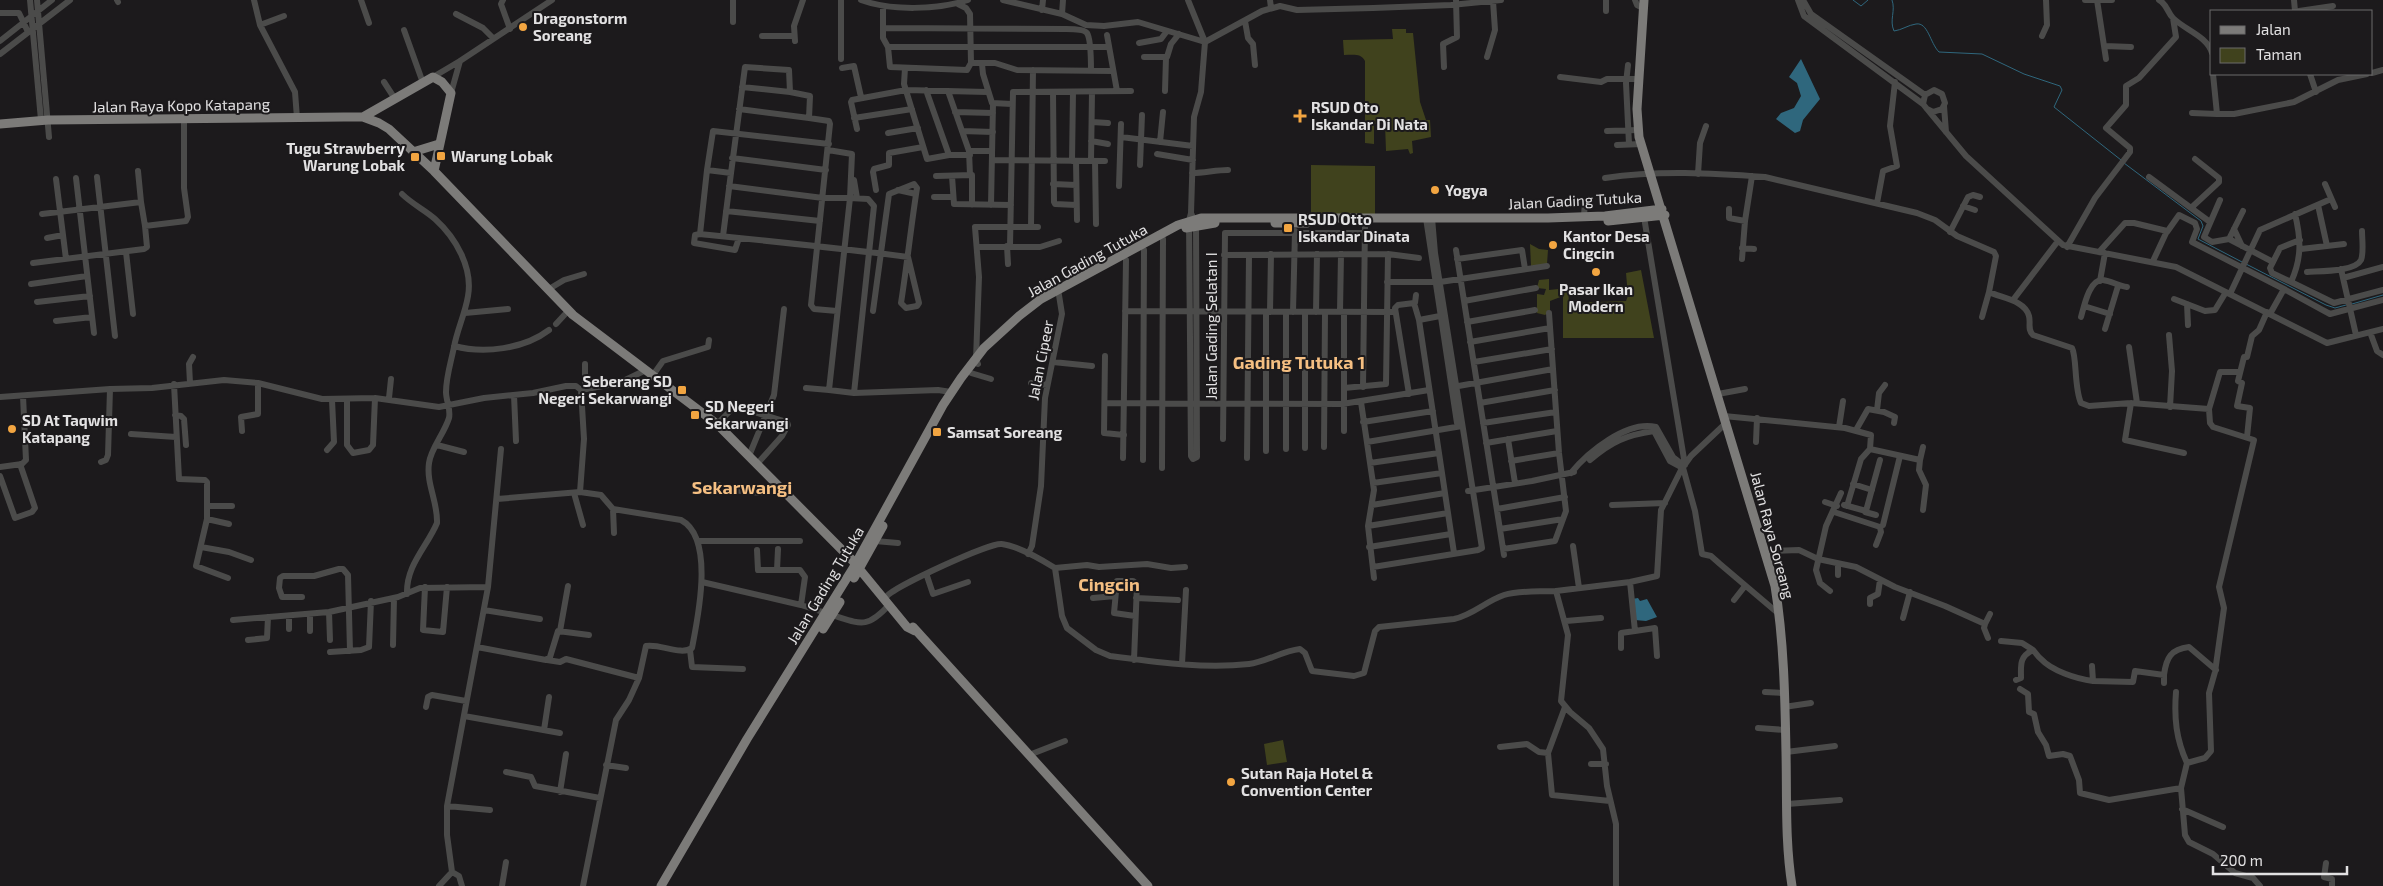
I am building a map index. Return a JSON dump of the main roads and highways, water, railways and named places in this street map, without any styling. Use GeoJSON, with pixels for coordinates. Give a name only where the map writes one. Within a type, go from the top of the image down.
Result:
{"type":"FeatureCollection","features":[{"type":"Feature","properties":{"kind":"main road","name":"Jalan Raya Soreang"},"geometry":{"type":"LineString","coordinates":[[1644,4],[1638,79],[1638,130],[1775,586],[1784,707],[1787,849],[1792,886]]}},
{"type":"Feature","properties":{"kind":"main road"},"geometry":{"type":"LineString","coordinates":[[363,117],[433,77],[442,82],[451,93],[438,144],[434,171]]}},
{"type":"Feature","properties":{"kind":"main road"},"geometry":{"type":"LineString","coordinates":[[374,111],[375,121]]}},
{"type":"Feature","properties":{"kind":"main road"},"geometry":{"type":"LineString","coordinates":[[363,117],[389,129],[434,171],[568,311],[717,424],[857,562],[867,578],[888,601],[907,627],[915,631],[1148,886]]}},
{"type":"Feature","properties":{"kind":"main road","name":"Jalan Raya Kopo Katapang"},"geometry":{"type":"LineString","coordinates":[[0,124],[44,120],[363,117]]}},
{"type":"Feature","properties":{"kind":"main road"},"geometry":{"type":"LineString","coordinates":[[413,152],[438,144]]}},
{"type":"Feature","properties":{"kind":"main road","name":"Jalan Gading Tutuka"},"geometry":{"type":"LineString","coordinates":[[1294,224],[1560,220],[1623,217],[1664,212]]}},
{"type":"Feature","properties":{"kind":"main road","name":"Jalan Gading Tutuka"},"geometry":{"type":"LineString","coordinates":[[1560,220],[1584,216],[1646,217],[1664,212]]}},
{"type":"Feature","properties":{"kind":"main road"},"geometry":{"type":"LineString","coordinates":[[1646,217],[1658,222],[1670,232]]}},
{"type":"Feature","properties":{"kind":"main road","name":"Jalan Gading Tutuka"},"geometry":{"type":"LineString","coordinates":[[857,562],[875,541],[951,392],[977,361],[1022,320],[1059,292],[1178,225],[1192,221],[1365,228],[1429,221]]}},
{"type":"Feature","properties":{"kind":"main road","name":"Jalan Gading Tutuka"},"geometry":{"type":"LineString","coordinates":[[1059,292],[1126,260],[1192,221]]}},
{"type":"Feature","properties":{"kind":"main road","name":"Jalan Gading Tutuka"},"geometry":{"type":"LineString","coordinates":[[661,886],[829,614],[923,447],[977,361]]}},
{"type":"Feature","properties":{"kind":"main road"},"geometry":{"type":"LineString","coordinates":[[857,562],[867,578]]}},
{"type":"Feature","properties":{"kind":"main road"},"geometry":{"type":"LineString","coordinates":[[857,562],[850,579],[867,578]]}},
{"type":"Feature","properties":{"kind":"main road"},"geometry":{"type":"LineString","coordinates":[[1012,738],[1022,753],[1142,886]]}},
{"type":"Feature","properties":{"kind":"main road","name":"Jalan Gading Tutuka"},"geometry":{"type":"LineString","coordinates":[[668,886],[706,814]]}},
{"type":"Feature","properties":{"kind":"water"},"geometry":{"type":"Polygon","coordinates":[[[1801,59],[1820,99],[1803,120],[1800,131],[1795,133],[1776,119],[1781,113],[1794,108],[1801,96],[1797,83],[1789,77],[1801,59]]]}},
{"type":"Feature","properties":{"kind":"water"},"geometry":{"type":"Polygon","coordinates":[[[1638,598],[1640,601],[1647,599],[1657,617],[1646,621],[1635,620],[1632,599],[1638,598]]]}},
{"type":"Feature","properties":{"kind":"waterway"},"geometry":{"type":"LineString","coordinates":[[1853,0],[1861,6],[1868,0]]}},
{"type":"Feature","properties":{"kind":"waterway"},"geometry":{"type":"LineString","coordinates":[[1892,0],[1894,31],[1920,24],[1926,30],[1939,52],[1982,54],[2024,74],[2060,86],[2062,90],[2054,107],[2121,160]]}},
{"type":"Feature","properties":{"kind":"waterway"},"geometry":{"type":"LineString","coordinates":[[2124,163],[2201,221],[2203,226],[2198,239],[2242,262]]}},
{"type":"Feature","properties":{"kind":"waterway"},"geometry":{"type":"LineString","coordinates":[[2246,264],[2326,305],[2335,308],[2346,305]]}},
{"type":"Feature","properties":{"kind":"waterway"},"geometry":{"type":"LineString","coordinates":[[2352,304],[2383,295]]}},
{"type":"Feature","properties":{"kind":"place","name":"Dragonstorm Soreang"},"geometry":{"type":"Point","coordinates":[523,27]}},
{"type":"Feature","properties":{"kind":"place","name":"RSUD Oto Iskandar Di Nata"},"geometry":{"type":"Point","coordinates":[1300,116]}},
{"type":"Feature","properties":{"kind":"place","name":"Warung Lobak"},"geometry":{"type":"Point","coordinates":[441,156]}},
{"type":"Feature","properties":{"kind":"place","name":"Tugu Strawberry Warung Lobak"},"geometry":{"type":"Point","coordinates":[415,157]}},
{"type":"Feature","properties":{"kind":"place","name":"Yogya"},"geometry":{"type":"Point","coordinates":[1435,190]}},
{"type":"Feature","properties":{"kind":"place","name":"RSUD Otto Iskandar Dinata"},"geometry":{"type":"Point","coordinates":[1288,228]}},
{"type":"Feature","properties":{"kind":"place","name":"Kantor Desa Cingcin"},"geometry":{"type":"Point","coordinates":[1553,245]}},
{"type":"Feature","properties":{"kind":"place","name":"Pasar Ikan Modern"},"geometry":{"type":"Point","coordinates":[1596,272]}},
{"type":"Feature","properties":{"kind":"place","name":"Seberang SD Negeri Sekarwangi"},"geometry":{"type":"Point","coordinates":[682,390]}},
{"type":"Feature","properties":{"kind":"place","name":"SD Negeri Sekarwangi"},"geometry":{"type":"Point","coordinates":[695,415]}},
{"type":"Feature","properties":{"kind":"place","name":"SD At Taqwim Katapang"},"geometry":{"type":"Point","coordinates":[12,429]}},
{"type":"Feature","properties":{"kind":"place","name":"Samsat Soreang"},"geometry":{"type":"Point","coordinates":[937,432]}},
{"type":"Feature","properties":{"kind":"place","name":"Sutan Raja Hotel & Convention Center"},"geometry":{"type":"Point","coordinates":[1231,782]}},
{"type":"Feature","properties":{"kind":"district","name":"Gading Tutuka 1"},"geometry":{"type":"Point","coordinates":[1299,362]}},
{"type":"Feature","properties":{"kind":"district","name":"Sekarwangi"},"geometry":{"type":"Point","coordinates":[742,487]}},
{"type":"Feature","properties":{"kind":"district","name":"Cingcin"},"geometry":{"type":"Point","coordinates":[1109,584]}}]}
